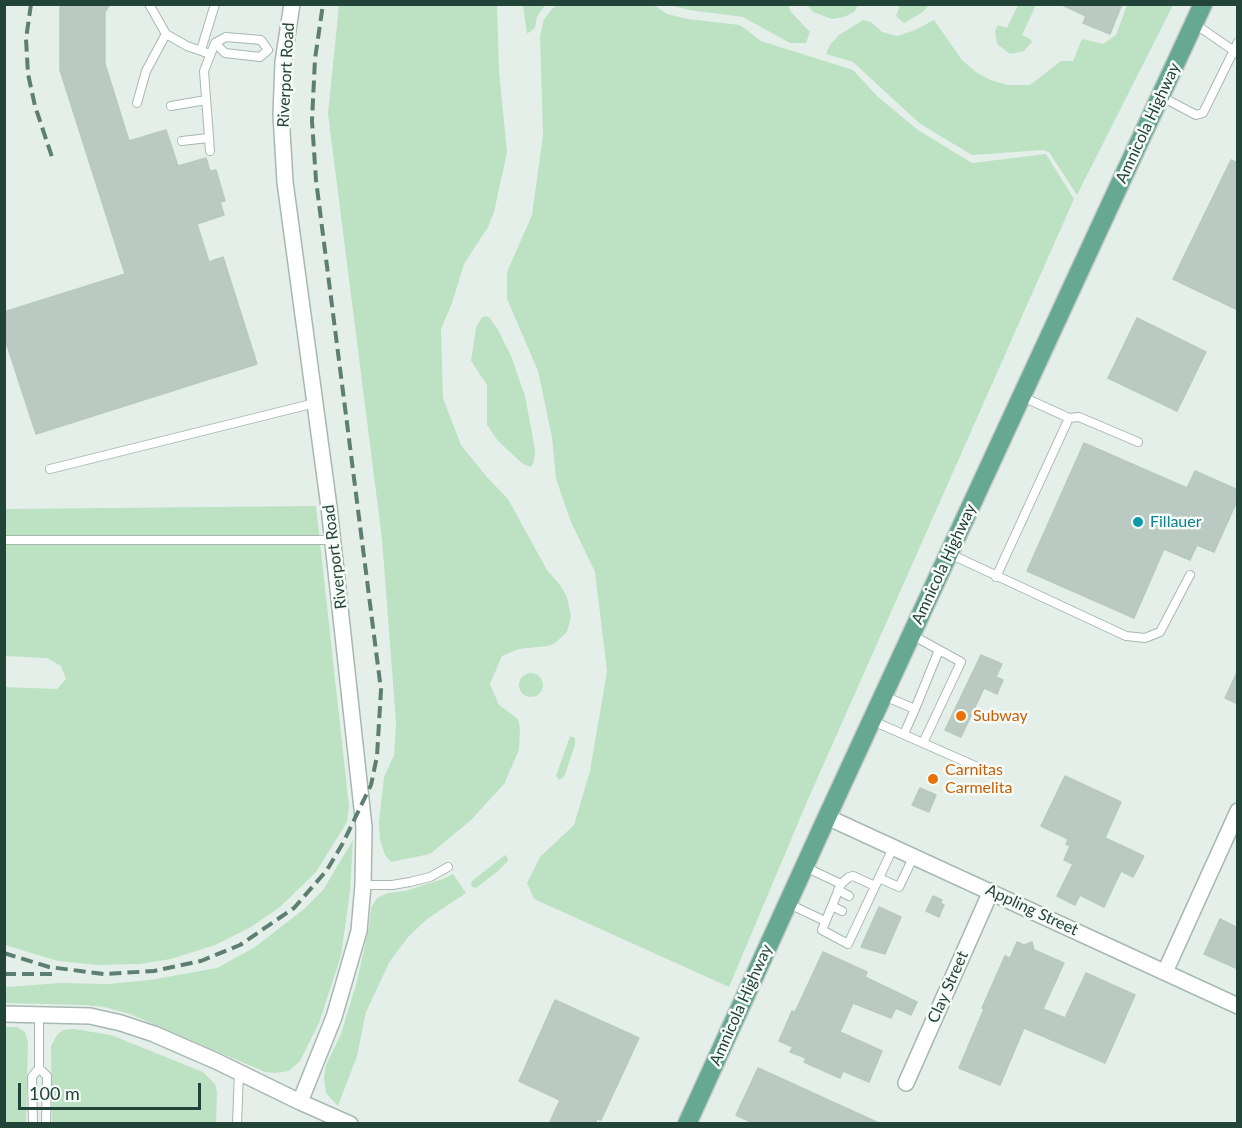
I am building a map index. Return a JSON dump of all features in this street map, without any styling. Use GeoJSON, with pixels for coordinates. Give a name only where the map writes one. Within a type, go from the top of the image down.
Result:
{"type":"FeatureCollection","features":[{"type":"Feature","properties":{"kind":"main road","name":"Amnicola Highway"},"geometry":{"type":"LineString","coordinates":[[692,1122],[826,817],[1203,4]]}},
{"type":"Feature","properties":{"kind":"street","name":"Riverport Road"},"geometry":{"type":"LineString","coordinates":[[292,4],[284,57],[281,114],[285,182],[333,540],[363,801],[363,885],[359,931],[333,1017],[300,1102]]}},
{"type":"Feature","properties":{"kind":"street"},"geometry":{"type":"LineString","coordinates":[[1166,972],[1238,811]]}},
{"type":"Feature","properties":{"kind":"street","name":"Appling Street"},"geometry":{"type":"LineString","coordinates":[[826,817],[1238,1006]]}},
{"type":"Feature","properties":{"kind":"street","name":"Clay Street"},"geometry":{"type":"LineString","coordinates":[[906,1083],[991,891]]}},
{"type":"Feature","properties":{"kind":"street"},"geometry":{"type":"LineString","coordinates":[[4,1014],[90,1016],[121,1023],[154,1034],[350,1124]]}},
{"type":"Feature","properties":{"kind":"lane"},"geometry":{"type":"LineString","coordinates":[[150,4],[166,34],[187,46],[210,54]]}},
{"type":"Feature","properties":{"kind":"lane"},"geometry":{"type":"LineString","coordinates":[[201,50],[215,4]]}},
{"type":"Feature","properties":{"kind":"lane"},"geometry":{"type":"LineString","coordinates":[[1194,23],[1235,52]]}},
{"type":"Feature","properties":{"kind":"lane"},"geometry":{"type":"LineString","coordinates":[[137,104],[146,71],[166,34]]}},
{"type":"Feature","properties":{"kind":"lane"},"geometry":{"type":"LineString","coordinates":[[210,151],[204,71],[215,43],[226,38],[261,40],[268,50],[284,57]]}},
{"type":"Feature","properties":{"kind":"lane"},"geometry":{"type":"LineString","coordinates":[[1160,96],[1196,115],[1203,113],[1238,42]]}},
{"type":"Feature","properties":{"kind":"lane"},"geometry":{"type":"LineString","coordinates":[[215,43],[225,53],[260,57],[268,50]]}},
{"type":"Feature","properties":{"kind":"lane"},"geometry":{"type":"LineString","coordinates":[[171,106],[206,100]]}},
{"type":"Feature","properties":{"kind":"lane"},"geometry":{"type":"LineString","coordinates":[[182,141],[208,138]]}},
{"type":"Feature","properties":{"kind":"lane"},"geometry":{"type":"LineString","coordinates":[[1021,396],[1069,418],[1079,417],[1138,442]]}},
{"type":"Feature","properties":{"kind":"lane"},"geometry":{"type":"LineString","coordinates":[[50,469],[315,403]]}},
{"type":"Feature","properties":{"kind":"lane"},"geometry":{"type":"LineString","coordinates":[[996,577],[1069,418]]}},
{"type":"Feature","properties":{"kind":"lane"},"geometry":{"type":"LineString","coordinates":[[4,540],[333,540]]}},
{"type":"Feature","properties":{"kind":"lane"},"geometry":{"type":"LineString","coordinates":[[948,554],[1125,636],[1145,638],[1160,633],[1190,575]]}},
{"type":"Feature","properties":{"kind":"lane"},"geometry":{"type":"LineString","coordinates":[[911,634],[961,662],[923,743]]}},
{"type":"Feature","properties":{"kind":"lane"},"geometry":{"type":"LineString","coordinates":[[904,734],[939,650]]}},
{"type":"Feature","properties":{"kind":"lane"},"geometry":{"type":"LineString","coordinates":[[884,696],[915,709]]}},
{"type":"Feature","properties":{"kind":"lane"},"geometry":{"type":"LineString","coordinates":[[872,720],[991,773]]}},
{"type":"Feature","properties":{"kind":"lane"},"geometry":{"type":"LineString","coordinates":[[875,886],[854,876],[849,877],[839,887],[822,930],[849,944],[856,918],[875,886],[893,848]]}},
{"type":"Feature","properties":{"kind":"lane"},"geometry":{"type":"LineString","coordinates":[[879,878],[899,887],[913,858]]}},
{"type":"Feature","properties":{"kind":"lane"},"geometry":{"type":"LineString","coordinates":[[363,885],[392,885],[410,882],[429,877],[448,867]]}},
{"type":"Feature","properties":{"kind":"lane"},"geometry":{"type":"LineString","coordinates":[[804,867],[839,887],[849,896]]}},
{"type":"Feature","properties":{"kind":"lane"},"geometry":{"type":"LineString","coordinates":[[787,903],[825,921]]}},
{"type":"Feature","properties":{"kind":"lane"},"geometry":{"type":"LineString","coordinates":[[831,906],[842,911]]}},
{"type":"Feature","properties":{"kind":"lane"},"geometry":{"type":"LineString","coordinates":[[33,1124],[32,1077],[39,1068],[39,1015]]}},
{"type":"Feature","properties":{"kind":"lane"},"geometry":{"type":"LineString","coordinates":[[39,1068],[47,1076],[46,1124]]}},
{"type":"Feature","properties":{"kind":"lane"},"geometry":{"type":"LineString","coordinates":[[237,1124],[239,1072]]}},
{"type":"Feature","properties":{"kind":"green space"},"geometry":{"type":"Polygon","coordinates":[[[559,4],[654,5],[667,14],[688,19],[740,25],[761,41],[853,70],[878,97],[918,130],[972,163],[1046,154],[1074,199],[806,804],[729,987],[534,899],[527,883],[540,857],[574,825],[590,771],[607,671],[595,572],[571,522],[556,479],[552,437],[538,371],[507,299],[507,272],[532,215],[543,135],[540,36],[544,19],[559,4]]]}},
{"type":"Feature","properties":{"kind":"green space"},"geometry":{"type":"Polygon","coordinates":[[[900,4],[929,5],[923,12],[904,23],[896,16],[900,4]]]}},
{"type":"Feature","properties":{"kind":"green space"},"geometry":{"type":"Polygon","coordinates":[[[339,5],[497,5],[499,70],[507,153],[494,212],[488,227],[464,264],[441,329],[443,398],[461,445],[508,499],[547,570],[567,597],[571,617],[567,632],[554,644],[519,649],[502,656],[490,684],[499,705],[518,719],[520,728],[519,750],[504,784],[471,820],[430,854],[391,862],[385,855],[380,840],[379,822],[384,777],[394,755],[396,723],[382,539],[328,114],[339,5]]]}},
{"type":"Feature","properties":{"kind":"green space"},"geometry":{"type":"Polygon","coordinates":[[[523,5],[545,5],[537,17],[535,28],[527,34],[523,5]]]}},
{"type":"Feature","properties":{"kind":"green space"},"geometry":{"type":"Polygon","coordinates":[[[671,5],[788,5],[791,12],[810,32],[806,43],[790,43],[743,17],[689,10],[671,5]]]}},
{"type":"Feature","properties":{"kind":"green space"},"geometry":{"type":"Polygon","coordinates":[[[807,5],[855,5],[857,7],[854,12],[844,17],[832,19],[813,12],[807,5]]]}},
{"type":"Feature","properties":{"kind":"green space"},"geometry":{"type":"Polygon","coordinates":[[[1018,5],[1036,5],[1022,35],[1032,42],[1024,51],[1010,54],[997,44],[995,31],[998,25],[1007,28],[1018,5]]]}},
{"type":"Feature","properties":{"kind":"green space"},"geometry":{"type":"Polygon","coordinates":[[[1127,5],[1173,5],[1077,195],[1049,152],[1043,150],[972,155],[919,123],[853,62],[826,54],[839,35],[863,20],[871,22],[882,32],[897,36],[934,20],[962,60],[976,72],[990,80],[1008,85],[1030,85],[1061,61],[1073,61],[1082,39],[1103,44],[1116,35],[1127,5]]]}},
{"type":"Feature","properties":{"kind":"green space"},"geometry":{"type":"Polygon","coordinates":[[[486,316],[498,330],[511,356],[525,396],[535,449],[534,462],[531,467],[523,464],[498,441],[487,425],[487,385],[471,361],[476,328],[482,317],[486,316]]]}},
{"type":"Feature","properties":{"kind":"green space"},"geometry":{"type":"Polygon","coordinates":[[[316,506],[349,806],[347,822],[316,872],[280,907],[251,927],[215,945],[171,959],[140,964],[97,965],[58,961],[5,945],[5,687],[57,689],[66,679],[61,666],[47,658],[5,656],[5,509],[316,506]]]}},
{"type":"Feature","properties":{"kind":"green space"},"geometry":{"type":"Polygon","coordinates":[[[531,673],[540,676],[543,685],[540,694],[531,697],[522,694],[519,685],[522,676],[531,673]]]}},
{"type":"Feature","properties":{"kind":"green space"},"geometry":{"type":"Polygon","coordinates":[[[570,736],[575,738],[575,745],[564,777],[559,780],[556,776],[570,736]]]}},
{"type":"Feature","properties":{"kind":"green space"},"geometry":{"type":"Polygon","coordinates":[[[353,840],[350,891],[341,956],[319,1023],[300,1061],[289,1071],[265,1072],[130,1014],[104,1007],[5,1003],[5,987],[61,983],[108,984],[150,980],[217,968],[255,947],[304,909],[323,890],[353,840]]]}},
{"type":"Feature","properties":{"kind":"green space"},"geometry":{"type":"Polygon","coordinates":[[[505,855],[508,861],[498,871],[476,888],[472,887],[472,881],[505,855]]]}},
{"type":"Feature","properties":{"kind":"green space"},"geometry":{"type":"Polygon","coordinates":[[[453,874],[466,893],[427,919],[409,936],[390,961],[366,1012],[357,1056],[338,1106],[326,1093],[324,1077],[326,1065],[341,1034],[357,981],[371,908],[377,898],[388,893],[405,891],[453,874]]]}},
{"type":"Feature","properties":{"kind":"green space"},"geometry":{"type":"Polygon","coordinates":[[[5,1027],[17,1027],[25,1032],[28,1042],[26,1123],[5,1123],[5,1027]]]}},
{"type":"Feature","properties":{"kind":"green space"},"geometry":{"type":"Polygon","coordinates":[[[74,1029],[111,1035],[203,1072],[215,1084],[216,1123],[52,1123],[51,1046],[63,1030],[74,1029]]]}},
{"type":"Feature","properties":{"kind":"building"},"geometry":{"type":"Polygon","coordinates":[[[60,4],[110,4],[105,12],[105,64],[129,141],[166,130],[178,166],[206,158],[210,171],[216,170],[225,201],[220,202],[224,215],[197,224],[209,262],[223,257],[257,364],[36,434],[4,336],[4,312],[125,274],[60,70],[60,4]]]}},
{"type":"Feature","properties":{"kind":"building"},"geometry":{"type":"Polygon","coordinates":[[[1060,4],[1122,4],[1110,34],[1083,23],[1086,16],[1060,4]]]}},
{"type":"Feature","properties":{"kind":"building"},"geometry":{"type":"Polygon","coordinates":[[[1231,160],[1238,163],[1238,310],[1173,279],[1231,160]]]}},
{"type":"Feature","properties":{"kind":"building"},"geometry":{"type":"Polygon","coordinates":[[[1137,318],[1206,352],[1177,411],[1108,378],[1137,318]]]}},
{"type":"Feature","properties":{"kind":"building","name":"Fillauer"},"geometry":{"type":"Polygon","coordinates":[[[1084,443],[1187,488],[1195,471],[1238,490],[1238,499],[1214,552],[1197,545],[1190,560],[1164,549],[1134,618],[1027,571],[1084,443]]]}},
{"type":"Feature","properties":{"kind":"building"},"geometry":{"type":"Polygon","coordinates":[[[981,655],[1002,664],[996,677],[1003,680],[997,694],[984,688],[961,737],[945,730],[981,655]]]}},
{"type":"Feature","properties":{"kind":"building"},"geometry":{"type":"Polygon","coordinates":[[[1238,670],[1238,704],[1225,698],[1238,670]]]}},
{"type":"Feature","properties":{"kind":"building"},"geometry":{"type":"Polygon","coordinates":[[[1065,776],[1121,802],[1105,838],[1144,856],[1133,877],[1121,871],[1104,907],[1080,895],[1075,905],[1057,896],[1073,864],[1064,860],[1070,846],[1066,844],[1068,839],[1041,826],[1065,776]]]}},
{"type":"Feature","properties":{"kind":"building"},"geometry":{"type":"Polygon","coordinates":[[[920,788],[936,795],[929,812],[912,805],[920,788]]]}},
{"type":"Feature","properties":{"kind":"building"},"geometry":{"type":"Polygon","coordinates":[[[933,896],[942,900],[940,903],[944,905],[939,917],[926,911],[933,896]]]}},
{"type":"Feature","properties":{"kind":"building"},"geometry":{"type":"Polygon","coordinates":[[[879,907],[901,917],[885,954],[861,947],[879,907]]]}},
{"type":"Feature","properties":{"kind":"building"},"geometry":{"type":"Polygon","coordinates":[[[1220,919],[1238,928],[1238,969],[1204,954],[1220,919]]]}},
{"type":"Feature","properties":{"kind":"building"},"geometry":{"type":"Polygon","coordinates":[[[1017,942],[1024,945],[1032,942],[1034,950],[1064,963],[1043,1009],[1065,1018],[1086,973],[1135,995],[1105,1063],[1024,1028],[1000,1085],[959,1068],[1005,956],[1010,958],[1017,942]]]}},
{"type":"Feature","properties":{"kind":"building"},"geometry":{"type":"Polygon","coordinates":[[[823,952],[867,972],[865,977],[917,1002],[911,1015],[896,1008],[891,1018],[853,1003],[840,1032],[882,1051],[869,1082],[843,1071],[840,1078],[804,1062],[806,1058],[790,1052],[793,1047],[779,1041],[823,952]]]}},
{"type":"Feature","properties":{"kind":"building"},"geometry":{"type":"Polygon","coordinates":[[[555,1000],[639,1038],[601,1120],[597,1119],[595,1124],[549,1124],[560,1100],[519,1081],[555,1000]]]}},
{"type":"Feature","properties":{"kind":"building"},"geometry":{"type":"Polygon","coordinates":[[[758,1068],[881,1124],[755,1124],[736,1115],[758,1068]]]}},
{"type":"Feature","properties":{"kind":"railway"},"geometry":{"type":"LineString","coordinates":[[31,4],[26,39],[28,74],[35,106],[52,157]]}},
{"type":"Feature","properties":{"kind":"railway"},"geometry":{"type":"LineString","coordinates":[[4,953],[49,967],[104,974],[154,971],[201,961],[240,945],[294,908],[327,870],[371,785],[377,756],[381,690],[316,180],[312,121],[315,59],[323,4]]}},
{"type":"Feature","properties":{"kind":"railway"},"geometry":{"type":"LineString","coordinates":[[4,974],[56,974]]}},
{"type":"Feature","properties":{"kind":"place","name":"Fillauer"},"geometry":{"type":"Point","coordinates":[1138,522]}},
{"type":"Feature","properties":{"kind":"place","name":"Subway"},"geometry":{"type":"Point","coordinates":[961,716]}},
{"type":"Feature","properties":{"kind":"place","name":"Carnitas Carmelita"},"geometry":{"type":"Point","coordinates":[933,779]}}]}
